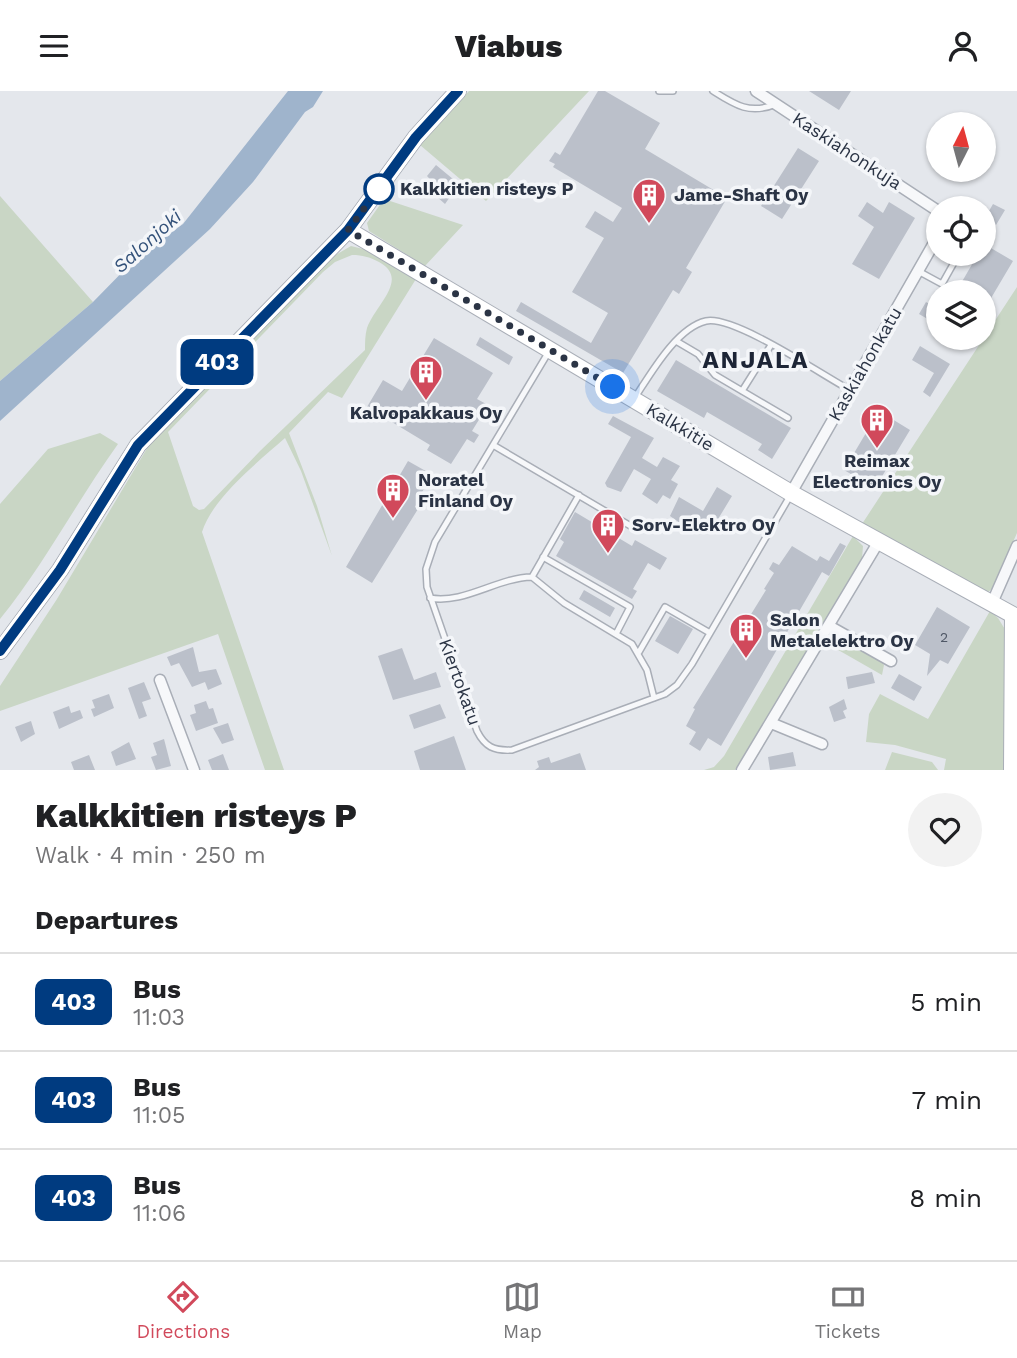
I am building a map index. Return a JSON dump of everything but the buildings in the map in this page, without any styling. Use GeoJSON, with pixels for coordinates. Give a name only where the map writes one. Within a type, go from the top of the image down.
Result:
{"type":"FeatureCollection","features":[{"type":"Feature","properties":{"kind":"street"},"geometry":{"type":"LineString","coordinates":[[0,651],[60,570],[138,445],[348,230],[416,137],[458,91]]}},
{"type":"Feature","properties":{"kind":"street","name":"Kaskiahonkuja"},"geometry":{"type":"LineString","coordinates":[[756,91],[926,203]]}},
{"type":"Feature","properties":{"kind":"street","name":"Kalkkitie"},"geometry":{"type":"LineString","coordinates":[[348,230],[791,493],[1015,616]]}},
{"type":"Feature","properties":{"kind":"street","name":"Kaskiahonkatu"},"geometry":{"type":"LineString","coordinates":[[791,493],[926,259]]}},
{"type":"Feature","properties":{"kind":"street"},"geometry":{"type":"LineString","coordinates":[[743,770],[879,541]]}},
{"type":"Feature","properties":{"kind":"street"},"geometry":{"type":"LineString","coordinates":[[992,603],[1017,546]]}},
{"type":"Feature","properties":{"kind":"street"},"geometry":{"type":"LineString","coordinates":[[1012,770],[1015,616]]}},
{"type":"Feature","properties":{"kind":"street"},"geometry":{"type":"LineString","coordinates":[[829,626],[891,661]]}},
{"type":"Feature","properties":{"kind":"street"},"geometry":{"type":"LineString","coordinates":[[160,680],[194,770]]}},
{"type":"Feature","properties":{"kind":"street"},"geometry":{"type":"LineString","coordinates":[[771,723],[822,744]]}},
{"type":"Feature","properties":{"kind":"lane"},"geometry":{"type":"LineString","coordinates":[[659,91],[673,91]]}},
{"type":"Feature","properties":{"kind":"lane"},"geometry":{"type":"LineString","coordinates":[[713,91],[739,108],[752,110],[776,104]]}},
{"type":"Feature","properties":{"kind":"lane"},"geometry":{"type":"LineString","coordinates":[[918,271],[942,284],[952,266]]}},
{"type":"Feature","properties":{"kind":"lane"},"geometry":{"type":"LineString","coordinates":[[634,400],[676,341],[698,324],[717,320],[742,328],[850,390]]}},
{"type":"Feature","properties":{"kind":"lane"},"geometry":{"type":"LineString","coordinates":[[676,341],[698,354],[715,375],[788,418]]}},
{"type":"Feature","properties":{"kind":"lane"},"geometry":{"type":"LineString","coordinates":[[742,391],[771,345]]}},
{"type":"Feature","properties":{"kind":"lane","name":"Kiertokatu"},"geometry":{"type":"LineString","coordinates":[[550,350],[431,551],[426,569],[430,598],[477,731],[485,745],[512,750],[654,698],[677,685],[791,493]]}},
{"type":"Feature","properties":{"kind":"lane"},"geometry":{"type":"LineString","coordinates":[[493,445],[634,528]]}},
{"type":"Feature","properties":{"kind":"lane"},"geometry":{"type":"LineString","coordinates":[[532,577],[579,495]]}},
{"type":"Feature","properties":{"kind":"lane"},"geometry":{"type":"LineString","coordinates":[[543,557],[630,607],[616,634]]}},
{"type":"Feature","properties":{"kind":"lane"},"geometry":{"type":"LineString","coordinates":[[430,598],[449,600],[508,580],[532,577],[564,603],[616,634],[639,652],[648,670],[654,698]]}},
{"type":"Feature","properties":{"kind":"lane"},"geometry":{"type":"LineString","coordinates":[[639,652],[665,607],[710,633]]}},
{"type":"Feature","properties":{"kind":"green space"},"geometry":{"type":"Polygon","coordinates":[[[469,91],[589,91],[486,201],[420,145],[469,91]]]}},
{"type":"Feature","properties":{"kind":"green space"},"geometry":{"type":"Polygon","coordinates":[[[0,196],[93,302],[0,381],[0,196]]]}},
{"type":"Feature","properties":{"kind":"green space"},"geometry":{"type":"Polygon","coordinates":[[[384,199],[463,225],[425,266],[369,231],[367,223],[384,199]]]}},
{"type":"Feature","properties":{"kind":"green space"},"geometry":{"type":"Polygon","coordinates":[[[351,246],[371,251],[416,279],[342,398],[328,392],[289,433],[317,506],[332,556],[301,471],[285,438],[226,493],[202,532],[284,770],[265,770],[218,634],[0,711],[0,686],[57,599],[152,440],[327,260],[351,246]],[[352,255],[335,262],[323,272],[168,432],[193,506],[199,510],[204,509],[365,350],[367,328],[388,292],[391,276],[388,269],[379,262],[352,255]]]}},
{"type":"Feature","properties":{"kind":"green space"},"geometry":{"type":"Polygon","coordinates":[[[1017,287],[1017,533],[992,589],[988,592],[862,524],[976,350],[996,350],[996,319],[1017,287]]]}},
{"type":"Feature","properties":{"kind":"green space"},"geometry":{"type":"Polygon","coordinates":[[[100,433],[118,444],[31,577],[0,619],[0,504],[48,449],[100,433]]]}},
{"type":"Feature","properties":{"kind":"green space"},"geometry":{"type":"Polygon","coordinates":[[[853,536],[863,546],[862,559],[746,756],[735,770],[704,770],[714,767],[724,756],[853,536]]]}},
{"type":"Feature","properties":{"kind":"green space"},"geometry":{"type":"Polygon","coordinates":[[[990,611],[1006,631],[1006,770],[944,770],[946,759],[895,745],[866,742],[869,714],[880,694],[928,719],[990,611]]]}},
{"type":"Feature","properties":{"kind":"green space"},"geometry":{"type":"Polygon","coordinates":[[[836,636],[880,659],[884,665],[882,675],[826,643],[829,638],[836,636]]]}},
{"type":"Feature","properties":{"kind":"green space"},"geometry":{"type":"Polygon","coordinates":[[[892,752],[932,762],[938,770],[885,770],[892,752]]]}},
{"type":"Feature","properties":{"kind":"water"},"geometry":{"type":"Polygon","coordinates":[[[288,91],[323,91],[253,182],[210,229],[0,421],[0,381],[93,302],[138,256],[183,224],[288,91]]]}},
{"type":"Feature","properties":{"kind":"bus line","name":"403"},"geometry":{"type":"LineString","coordinates":[[0,651],[41,599],[138,445],[348,230],[416,137],[458,91]]}},
{"type":"Feature","properties":{"kind":"place","name":"Kalkkitien risteys P"},"geometry":{"type":"Point","coordinates":[379,189]}},
{"type":"Feature","properties":{"kind":"place","name":"Jame-Shaft Oy"},"geometry":{"type":"Point","coordinates":[649,225]}},
{"type":"Feature","properties":{"kind":"place","name":"Kalvopakkaus Oy"},"geometry":{"type":"Point","coordinates":[426,402]}},
{"type":"Feature","properties":{"kind":"place","name":"Reimax Electronics Oy"},"geometry":{"type":"Point","coordinates":[877,450]}},
{"type":"Feature","properties":{"kind":"place","name":"Noratel Finland Oy"},"geometry":{"type":"Point","coordinates":[393,520]}},
{"type":"Feature","properties":{"kind":"place","name":"Sorv-Elektro Oy"},"geometry":{"type":"Point","coordinates":[608,555]}},
{"type":"Feature","properties":{"kind":"place","name":"Salon Metalelektro Oy"},"geometry":{"type":"Point","coordinates":[746,660]}},
{"type":"Feature","properties":{"kind":"district","name":"ANJALA"},"geometry":{"type":"Point","coordinates":[756,360]}},
{"type":"Feature","properties":{"kind":"route"},"geometry":{"type":"LineString","coordinates":[[379,189],[348,230],[613,387]]}},
{"type":"Feature","properties":{"kind":"water label","name":"Salonjoki"},"geometry":{"type":"Point","coordinates":[147,241]}}]}
